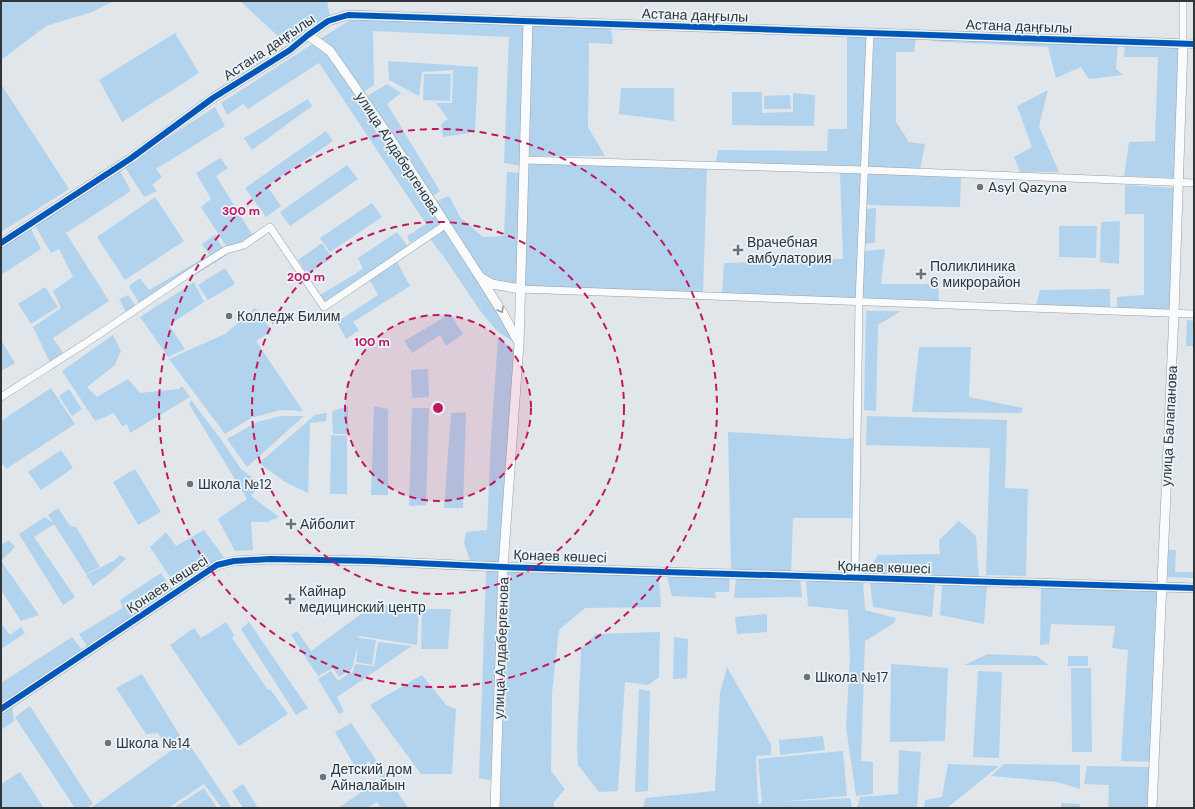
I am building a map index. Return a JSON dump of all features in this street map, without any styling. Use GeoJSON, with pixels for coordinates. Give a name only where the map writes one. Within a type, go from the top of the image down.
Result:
{"type":"FeatureCollection","features":[{"type":"Feature","properties":{"kind":"street"},"geometry":{"type":"LineString","coordinates":[[1183,1],[1183,43]]}},
{"type":"Feature","properties":{"kind":"street","name":"Астана даңғылы"},"geometry":{"type":"LineString","coordinates":[[1,243],[130,159],[213,98],[290,50],[328,21],[348,15],[1194,44]]}},
{"type":"Feature","properties":{"kind":"street","name":"улица Алдабергенова"},"geometry":{"type":"LineString","coordinates":[[495,808],[503,567],[519,344],[528,21]]}},
{"type":"Feature","properties":{"kind":"street"},"geometry":{"type":"LineString","coordinates":[[855,578],[859,302],[870,33]]}},
{"type":"Feature","properties":{"kind":"street","name":"улица Алдабергенова"},"geometry":{"type":"LineString","coordinates":[[308,35],[330,51],[431,201],[502,312],[519,344]]}},
{"type":"Feature","properties":{"kind":"street","name":"улица Балапанова"},"geometry":{"type":"LineString","coordinates":[[1152,808],[1174,313],[1183,43]]}},
{"type":"Feature","properties":{"kind":"street"},"geometry":{"type":"LineString","coordinates":[[524,160],[864,170],[1194,183]]}},
{"type":"Feature","properties":{"kind":"street"},"geometry":{"type":"LineString","coordinates":[[1,397],[92,339],[197,268],[226,250],[244,245],[270,227],[324,307],[445,225]]}},
{"type":"Feature","properties":{"kind":"street"},"geometry":{"type":"LineString","coordinates":[[480,277],[492,284],[520,289],[1194,314]]}},
{"type":"Feature","properties":{"kind":"street","name":"Қонаев көшесі"},"geometry":{"type":"LineString","coordinates":[[1,709],[218,565],[234,561],[371,561],[503,567],[1194,588]]}},
{"type":"Feature","properties":{"kind":"shaded area"},"geometry":{"type":"Polygon","coordinates":[[[1,1],[114,1],[92,12],[46,26],[1,60],[1,1]]]}},
{"type":"Feature","properties":{"kind":"shaded area"},"geometry":{"type":"Polygon","coordinates":[[[240,1],[327,1],[331,22],[290,47],[240,1]]]}},
{"type":"Feature","properties":{"kind":"shaded area"},"geometry":{"type":"Polygon","coordinates":[[[355,17],[525,24],[521,166],[504,163],[509,37],[373,31],[374,85],[361,94],[320,39],[355,17]]]}},
{"type":"Feature","properties":{"kind":"shaded area"},"geometry":{"type":"Polygon","coordinates":[[[530,26],[611,27],[613,44],[589,43],[588,127],[605,156],[529,156],[530,26]]]}},
{"type":"Feature","properties":{"kind":"shaded area"},"geometry":{"type":"Polygon","coordinates":[[[175,33],[199,73],[122,122],[99,80],[175,33]]]}},
{"type":"Feature","properties":{"kind":"shaded area"},"geometry":{"type":"Polygon","coordinates":[[[868,35],[863,166],[716,163],[718,150],[827,151],[828,129],[847,129],[847,36],[868,35]]]}},
{"type":"Feature","properties":{"kind":"shaded area"},"geometry":{"type":"Polygon","coordinates":[[[874,35],[916,37],[914,52],[896,52],[896,122],[909,142],[925,144],[920,170],[868,167],[874,35]]]}},
{"type":"Feature","properties":{"kind":"shaded area"},"geometry":{"type":"Polygon","coordinates":[[[931,37],[1118,44],[1116,69],[1123,75],[1089,79],[1081,67],[1056,78],[1048,47],[930,41],[931,37]]]}},
{"type":"Feature","properties":{"kind":"shaded area"},"geometry":{"type":"Polygon","coordinates":[[[314,43],[328,51],[441,225],[410,243],[407,236],[426,224],[319,63],[248,109],[243,104],[227,115],[221,103],[314,43]]]}},
{"type":"Feature","properties":{"kind":"shaded area"},"geometry":{"type":"Polygon","coordinates":[[[1179,43],[1175,178],[1124,176],[1129,142],[1155,141],[1158,57],[1124,57],[1125,44],[1179,43]]]}},
{"type":"Feature","properties":{"kind":"shaded area"},"geometry":{"type":"Polygon","coordinates":[[[388,61],[478,67],[475,132],[443,137],[441,124],[448,119],[436,103],[452,103],[453,70],[422,72],[419,96],[389,80],[388,61]]]}},
{"type":"Feature","properties":{"kind":"shaded area"},"geometry":{"type":"Polygon","coordinates":[[[424,74],[451,74],[450,101],[423,100],[424,74]]]}},
{"type":"Feature","properties":{"kind":"shaded area"},"geometry":{"type":"Polygon","coordinates":[[[1,84],[69,189],[1,232],[1,84]]]}},
{"type":"Feature","properties":{"kind":"shaded area"},"geometry":{"type":"Polygon","coordinates":[[[387,84],[401,93],[387,104],[440,191],[430,198],[364,98],[387,84]]]}},
{"type":"Feature","properties":{"kind":"shaded area"},"geometry":{"type":"Polygon","coordinates":[[[621,88],[674,88],[674,121],[619,114],[621,88]]]}},
{"type":"Feature","properties":{"kind":"shaded area"},"geometry":{"type":"Polygon","coordinates":[[[1048,90],[1039,126],[1059,172],[1020,172],[1014,157],[1032,147],[1017,106],[1048,90]]]}},
{"type":"Feature","properties":{"kind":"shaded area"},"geometry":{"type":"Polygon","coordinates":[[[732,92],[762,92],[762,113],[793,112],[793,93],[815,95],[814,126],[732,125],[732,92]]]}},
{"type":"Feature","properties":{"kind":"shaded area"},"geometry":{"type":"Polygon","coordinates":[[[790,95],[791,109],[764,109],[764,96],[790,95]]]}},
{"type":"Feature","properties":{"kind":"shaded area"},"geometry":{"type":"Polygon","coordinates":[[[308,99],[312,106],[252,150],[244,138],[308,99]]]}},
{"type":"Feature","properties":{"kind":"shaded area"},"geometry":{"type":"Polygon","coordinates":[[[215,107],[225,126],[156,169],[162,177],[152,185],[157,191],[144,197],[124,166],[215,107]]]}},
{"type":"Feature","properties":{"kind":"shaded area"},"geometry":{"type":"Polygon","coordinates":[[[326,131],[333,141],[267,186],[281,206],[266,217],[245,188],[326,131]]]}},
{"type":"Feature","properties":{"kind":"shaded area"},"geometry":{"type":"Polygon","coordinates":[[[220,158],[228,168],[216,176],[253,236],[230,252],[201,207],[211,199],[196,173],[220,158]]]}},
{"type":"Feature","properties":{"kind":"shaded area"},"geometry":{"type":"Polygon","coordinates":[[[529,163],[707,169],[703,294],[523,287],[529,163]]]}},
{"type":"Feature","properties":{"kind":"shaded area"},"geometry":{"type":"Polygon","coordinates":[[[347,165],[358,179],[290,226],[280,212],[347,165]]]}},
{"type":"Feature","properties":{"kind":"shaded area"},"geometry":{"type":"Polygon","coordinates":[[[119,169],[131,191],[66,233],[109,301],[53,338],[63,353],[126,312],[119,299],[128,295],[139,311],[53,369],[33,327],[61,308],[53,291],[73,277],[59,249],[51,253],[34,224],[119,169]]]}},
{"type":"Feature","properties":{"kind":"shaded area"},"geometry":{"type":"Polygon","coordinates":[[[507,172],[520,173],[518,287],[483,276],[433,202],[449,196],[460,217],[483,237],[504,236],[507,172]]]}},
{"type":"Feature","properties":{"kind":"shaded area"},"geometry":{"type":"Polygon","coordinates":[[[867,172],[961,178],[960,207],[867,205],[867,172]]]}},
{"type":"Feature","properties":{"kind":"shaded area"},"geometry":{"type":"Polygon","coordinates":[[[840,173],[861,174],[856,299],[722,294],[724,263],[843,259],[840,173]]]}},
{"type":"Feature","properties":{"kind":"shaded area"},"geometry":{"type":"Polygon","coordinates":[[[1125,185],[1175,188],[1170,310],[1117,309],[1117,297],[1144,295],[1144,214],[1125,214],[1125,185]]]}},
{"type":"Feature","properties":{"kind":"shaded area"},"geometry":{"type":"Polygon","coordinates":[[[155,197],[184,241],[125,280],[97,237],[155,197]]]}},
{"type":"Feature","properties":{"kind":"shaded area"},"geometry":{"type":"Polygon","coordinates":[[[372,203],[382,217],[330,252],[320,238],[372,203]]]}},
{"type":"Feature","properties":{"kind":"shaded area"},"geometry":{"type":"Polygon","coordinates":[[[876,208],[875,243],[864,244],[865,209],[876,208]]]}},
{"type":"Feature","properties":{"kind":"shaded area"},"geometry":{"type":"Polygon","coordinates":[[[1120,221],[1119,264],[1100,262],[1101,222],[1120,221]]]}},
{"type":"Feature","properties":{"kind":"shaded area"},"geometry":{"type":"Polygon","coordinates":[[[1059,226],[1097,226],[1096,258],[1059,257],[1059,226]]]}},
{"type":"Feature","properties":{"kind":"shaded area"},"geometry":{"type":"Polygon","coordinates":[[[30,227],[41,249],[1,275],[1,246],[30,227]]]}},
{"type":"Feature","properties":{"kind":"shaded area"},"geometry":{"type":"Polygon","coordinates":[[[445,229],[517,344],[498,332],[481,312],[430,239],[445,229]]]}},
{"type":"Feature","properties":{"kind":"shaded area"},"geometry":{"type":"Polygon","coordinates":[[[397,232],[409,248],[325,304],[320,295],[363,269],[358,258],[397,232]]]}},
{"type":"Feature","properties":{"kind":"shaded area"},"geometry":{"type":"Polygon","coordinates":[[[215,235],[227,255],[142,308],[129,286],[140,278],[149,290],[209,255],[202,244],[215,235]]]}},
{"type":"Feature","properties":{"kind":"shaded area"},"geometry":{"type":"Polygon","coordinates":[[[322,243],[332,258],[307,274],[298,260],[322,243]]]}},
{"type":"Feature","properties":{"kind":"shaded area"},"geometry":{"type":"Polygon","coordinates":[[[885,249],[881,284],[938,284],[939,301],[862,299],[864,251],[885,249]]]}},
{"type":"Feature","properties":{"kind":"shaded area"},"geometry":{"type":"Polygon","coordinates":[[[396,260],[410,286],[353,322],[359,330],[346,339],[337,322],[378,295],[369,279],[396,260]]]}},
{"type":"Feature","properties":{"kind":"shaded area"},"geometry":{"type":"Polygon","coordinates":[[[225,268],[235,284],[208,300],[198,285],[225,268]]]}},
{"type":"Feature","properties":{"kind":"shaded area"},"geometry":{"type":"Polygon","coordinates":[[[194,282],[204,302],[169,325],[185,349],[168,357],[140,317],[194,282]]]}},
{"type":"Feature","properties":{"kind":"shaded area"},"geometry":{"type":"Polygon","coordinates":[[[45,287],[58,307],[31,324],[18,304],[45,287]]]}},
{"type":"Feature","properties":{"kind":"shaded area"},"geometry":{"type":"Polygon","coordinates":[[[1110,289],[1110,309],[1036,306],[1040,290],[1110,289]]]}},
{"type":"Feature","properties":{"kind":"shaded area"},"geometry":{"type":"Polygon","coordinates":[[[255,308],[272,331],[256,341],[303,411],[281,410],[251,418],[225,434],[169,359],[225,334],[255,308]]]}},
{"type":"Feature","properties":{"kind":"shaded area"},"geometry":{"type":"Polygon","coordinates":[[[866,311],[901,311],[878,325],[876,411],[864,410],[866,311]]]}},
{"type":"Feature","properties":{"kind":"shaded area"},"geometry":{"type":"Polygon","coordinates":[[[450,314],[463,334],[446,346],[440,335],[412,353],[404,341],[450,314]]]}},
{"type":"Feature","properties":{"kind":"shaded area"},"geometry":{"type":"Polygon","coordinates":[[[1187,320],[1194,321],[1194,346],[1186,346],[1187,320]]]}},
{"type":"Feature","properties":{"kind":"shaded area"},"geometry":{"type":"Polygon","coordinates":[[[113,335],[121,351],[115,365],[87,387],[97,397],[128,379],[140,393],[179,389],[182,386],[190,397],[130,433],[127,424],[122,426],[114,413],[95,421],[62,371],[113,335]]]}},
{"type":"Feature","properties":{"kind":"shaded area"},"geometry":{"type":"Polygon","coordinates":[[[498,338],[515,350],[500,563],[471,563],[464,543],[466,532],[487,530],[491,438],[498,338]]]}},
{"type":"Feature","properties":{"kind":"shaded area"},"geometry":{"type":"Polygon","coordinates":[[[1,340],[15,363],[1,371],[1,340]]]}},
{"type":"Feature","properties":{"kind":"shaded area"},"geometry":{"type":"Polygon","coordinates":[[[919,347],[971,347],[969,397],[1023,408],[1021,413],[912,412],[919,347]]]}},
{"type":"Feature","properties":{"kind":"shaded area"},"geometry":{"type":"Polygon","coordinates":[[[428,369],[429,397],[412,398],[411,370],[428,369]]]}},
{"type":"Feature","properties":{"kind":"shaded area"},"geometry":{"type":"Polygon","coordinates":[[[51,388],[75,424],[6,469],[1,462],[1,421],[51,388]]]}},
{"type":"Feature","properties":{"kind":"shaded area"},"geometry":{"type":"Polygon","coordinates":[[[69,389],[82,409],[72,416],[59,396],[69,389]]]}},
{"type":"Feature","properties":{"kind":"shaded area"},"geometry":{"type":"Polygon","coordinates":[[[191,400],[241,469],[261,484],[251,496],[279,517],[267,522],[251,522],[253,550],[235,551],[218,519],[247,499],[189,404],[191,400]]]}},
{"type":"Feature","properties":{"kind":"shaded area"},"geometry":{"type":"Polygon","coordinates":[[[348,406],[348,434],[333,434],[332,411],[348,406]]]}},
{"type":"Feature","properties":{"kind":"shaded area"},"geometry":{"type":"Polygon","coordinates":[[[374,406],[388,409],[388,495],[371,495],[374,406]]]}},
{"type":"Feature","properties":{"kind":"shaded area"},"geometry":{"type":"Polygon","coordinates":[[[412,408],[429,408],[426,505],[409,506],[412,408]]]}},
{"type":"Feature","properties":{"kind":"shaded area"},"geometry":{"type":"Polygon","coordinates":[[[466,412],[463,508],[444,508],[451,413],[466,412]]]}},
{"type":"Feature","properties":{"kind":"shaded area"},"geometry":{"type":"Polygon","coordinates":[[[327,413],[326,421],[310,423],[308,493],[285,482],[259,463],[315,415],[327,413]]]}},
{"type":"Feature","properties":{"kind":"shaded area"},"geometry":{"type":"Polygon","coordinates":[[[281,416],[304,416],[247,467],[227,439],[257,422],[281,416]]]}},
{"type":"Feature","properties":{"kind":"shaded area"},"geometry":{"type":"Polygon","coordinates":[[[867,416],[1007,420],[1005,488],[1028,489],[1026,576],[986,575],[990,448],[866,445],[867,416]]]}},
{"type":"Feature","properties":{"kind":"shaded area"},"geometry":{"type":"Polygon","coordinates":[[[728,432],[848,439],[853,437],[852,518],[793,518],[791,573],[731,569],[728,432]]]}},
{"type":"Feature","properties":{"kind":"shaded area"},"geometry":{"type":"Polygon","coordinates":[[[331,435],[347,436],[347,494],[330,494],[331,435]]]}},
{"type":"Feature","properties":{"kind":"shaded area"},"geometry":{"type":"Polygon","coordinates":[[[61,450],[73,468],[41,490],[28,472],[61,450]]]}},
{"type":"Feature","properties":{"kind":"shaded area"},"geometry":{"type":"Polygon","coordinates":[[[135,469],[161,512],[138,525],[113,482],[135,469]]]}},
{"type":"Feature","properties":{"kind":"shaded area"},"geometry":{"type":"Polygon","coordinates":[[[58,508],[70,526],[76,527],[100,567],[86,574],[54,524],[34,537],[75,597],[63,605],[19,534],[45,517],[53,523],[48,515],[58,508]]]}},
{"type":"Feature","properties":{"kind":"shaded area"},"geometry":{"type":"Polygon","coordinates":[[[959,521],[976,536],[979,579],[865,576],[878,555],[940,554],[939,540],[959,521]]]}},
{"type":"Feature","properties":{"kind":"shaded area"},"geometry":{"type":"Polygon","coordinates":[[[204,530],[224,557],[176,586],[150,547],[166,532],[176,546],[204,530]]]}},
{"type":"Feature","properties":{"kind":"shaded area"},"geometry":{"type":"Polygon","coordinates":[[[9,540],[15,547],[1,561],[1,545],[9,540]]]}},
{"type":"Feature","properties":{"kind":"shaded area"},"geometry":{"type":"Polygon","coordinates":[[[1168,550],[1176,550],[1175,572],[1194,572],[1194,578],[1168,577],[1168,550]]]}},
{"type":"Feature","properties":{"kind":"shaded area"},"geometry":{"type":"Polygon","coordinates":[[[120,555],[126,559],[93,586],[86,575],[115,560],[120,555]]]}},
{"type":"Feature","properties":{"kind":"shaded area"},"geometry":{"type":"Polygon","coordinates":[[[1,561],[39,615],[21,621],[1,590],[1,561]]]}},
{"type":"Feature","properties":{"kind":"shaded area"},"geometry":{"type":"Polygon","coordinates":[[[506,570],[659,575],[661,607],[585,608],[559,630],[552,693],[551,771],[565,789],[554,802],[554,808],[500,808],[506,570]]]}},
{"type":"Feature","properties":{"kind":"shaded area"},"geometry":{"type":"Polygon","coordinates":[[[486,571],[500,572],[494,781],[479,778],[486,571]]]}},
{"type":"Feature","properties":{"kind":"shaded area"},"geometry":{"type":"Polygon","coordinates":[[[161,573],[174,592],[89,649],[79,634],[123,608],[120,600],[161,573]]]}},
{"type":"Feature","properties":{"kind":"shaded area"},"geometry":{"type":"Polygon","coordinates":[[[667,577],[730,577],[729,592],[715,592],[716,598],[672,596],[667,577]]]}},
{"type":"Feature","properties":{"kind":"shaded area"},"geometry":{"type":"Polygon","coordinates":[[[736,578],[800,580],[802,597],[734,598],[736,578]]]}},
{"type":"Feature","properties":{"kind":"shaded area"},"geometry":{"type":"Polygon","coordinates":[[[806,580],[863,580],[865,610],[896,618],[894,623],[865,641],[861,761],[873,762],[873,794],[856,796],[846,727],[850,659],[848,610],[808,606],[806,580]]]}},
{"type":"Feature","properties":{"kind":"shaded area"},"geometry":{"type":"Polygon","coordinates":[[[870,583],[935,584],[932,617],[873,607],[870,583]]]}},
{"type":"Feature","properties":{"kind":"shaded area"},"geometry":{"type":"Polygon","coordinates":[[[942,583],[987,586],[984,624],[940,615],[942,583]]]}},
{"type":"Feature","properties":{"kind":"shaded area"},"geometry":{"type":"Polygon","coordinates":[[[1041,585],[1161,590],[1152,762],[1121,761],[1128,650],[1112,648],[1115,626],[1051,624],[1049,644],[1040,645],[1041,585]]]}},
{"type":"Feature","properties":{"kind":"shaded area"},"geometry":{"type":"Polygon","coordinates":[[[373,605],[419,606],[417,645],[359,636],[359,638],[376,640],[372,665],[356,662],[358,644],[352,669],[339,677],[333,668],[318,676],[291,635],[297,631],[311,651],[373,605]]]}},
{"type":"Feature","properties":{"kind":"shaded area"},"geometry":{"type":"Polygon","coordinates":[[[422,609],[451,609],[448,649],[421,649],[422,609]]]}},
{"type":"Feature","properties":{"kind":"shaded area"},"geometry":{"type":"Polygon","coordinates":[[[767,614],[767,632],[737,634],[735,617],[767,614]]]}},
{"type":"Feature","properties":{"kind":"shaded area"},"geometry":{"type":"Polygon","coordinates":[[[226,622],[234,635],[232,638],[268,690],[270,689],[288,714],[239,746],[170,645],[194,628],[201,638],[226,622]]]}},
{"type":"Feature","properties":{"kind":"shaded area"},"geometry":{"type":"Polygon","coordinates":[[[249,622],[308,708],[296,715],[241,629],[249,622]]]}},
{"type":"Feature","properties":{"kind":"shaded area"},"geometry":{"type":"Polygon","coordinates":[[[1,623],[10,635],[21,627],[25,633],[1,649],[1,623]]]}},
{"type":"Feature","properties":{"kind":"shaded area"},"geometry":{"type":"Polygon","coordinates":[[[660,632],[659,677],[648,685],[625,682],[618,791],[599,792],[578,765],[577,745],[581,649],[596,634],[660,632]]]}},
{"type":"Feature","properties":{"kind":"shaded area"},"geometry":{"type":"Polygon","coordinates":[[[72,637],[83,651],[1,705],[1,683],[72,637]]]}},
{"type":"Feature","properties":{"kind":"shaded area"},"geometry":{"type":"Polygon","coordinates":[[[674,637],[688,639],[687,678],[673,679],[674,637]]]}},
{"type":"Feature","properties":{"kind":"shaded area"},"geometry":{"type":"Polygon","coordinates":[[[378,642],[412,646],[337,697],[344,712],[339,714],[318,679],[331,671],[338,681],[353,671],[355,664],[374,666],[378,642]]]}},
{"type":"Feature","properties":{"kind":"shaded area"},"geometry":{"type":"Polygon","coordinates":[[[988,654],[1037,656],[1048,665],[964,665],[988,654]]]}},
{"type":"Feature","properties":{"kind":"shaded area"},"geometry":{"type":"Polygon","coordinates":[[[1068,656],[1088,656],[1088,666],[1068,666],[1068,656]]]}},
{"type":"Feature","properties":{"kind":"shaded area"},"geometry":{"type":"Polygon","coordinates":[[[891,664],[948,668],[945,741],[890,742],[891,664]]]}},
{"type":"Feature","properties":{"kind":"shaded area"},"geometry":{"type":"Polygon","coordinates":[[[727,667],[771,744],[771,755],[756,756],[758,804],[762,803],[758,759],[843,751],[847,796],[776,802],[850,798],[852,808],[643,808],[645,798],[715,791],[720,693],[727,667]]]}},
{"type":"Feature","properties":{"kind":"shaded area"},"geometry":{"type":"Polygon","coordinates":[[[1071,668],[1091,668],[1092,752],[1072,752],[1071,668]]]}},
{"type":"Feature","properties":{"kind":"shaded area"},"geometry":{"type":"Polygon","coordinates":[[[978,671],[1002,672],[999,758],[973,757],[978,671]]]}},
{"type":"Feature","properties":{"kind":"shaded area"},"geometry":{"type":"Polygon","coordinates":[[[142,674],[182,739],[168,749],[158,733],[146,734],[116,688],[142,674]]]}},
{"type":"Feature","properties":{"kind":"shaded area"},"geometry":{"type":"Polygon","coordinates":[[[422,675],[446,705],[456,709],[452,774],[421,774],[370,705],[422,675]]]}},
{"type":"Feature","properties":{"kind":"shaded area"},"geometry":{"type":"Polygon","coordinates":[[[639,689],[650,691],[648,791],[635,792],[639,689]]]}},
{"type":"Feature","properties":{"kind":"shaded area"},"geometry":{"type":"Polygon","coordinates":[[[12,706],[14,721],[1,730],[1,713],[12,706]]]}},
{"type":"Feature","properties":{"kind":"shaded area"},"geometry":{"type":"Polygon","coordinates":[[[30,706],[93,804],[86,808],[75,808],[15,717],[30,706]]]}},
{"type":"Feature","properties":{"kind":"shaded area"},"geometry":{"type":"Polygon","coordinates":[[[351,723],[407,808],[381,808],[377,802],[367,808],[338,808],[381,779],[369,761],[358,772],[335,732],[351,723]]]}},
{"type":"Feature","properties":{"kind":"shaded area"},"geometry":{"type":"Polygon","coordinates":[[[823,736],[825,750],[780,755],[779,740],[823,736]]]}},
{"type":"Feature","properties":{"kind":"shaded area"},"geometry":{"type":"Polygon","coordinates":[[[186,740],[231,806],[229,808],[222,808],[204,784],[171,806],[172,808],[91,808],[186,740]]]}},
{"type":"Feature","properties":{"kind":"shaded area"},"geometry":{"type":"Polygon","coordinates":[[[899,750],[921,752],[917,808],[857,808],[860,797],[898,794],[899,750]]]}},
{"type":"Feature","properties":{"kind":"shaded area"},"geometry":{"type":"Polygon","coordinates":[[[948,764],[999,766],[947,808],[924,808],[925,800],[942,797],[948,764]]]}},
{"type":"Feature","properties":{"kind":"shaded area"},"geometry":{"type":"Polygon","coordinates":[[[1004,764],[1080,765],[1080,789],[1057,782],[991,776],[1004,764]]]}},
{"type":"Feature","properties":{"kind":"shaded area"},"geometry":{"type":"Polygon","coordinates":[[[1087,766],[1153,767],[1150,808],[1108,808],[1109,785],[1084,784],[1087,766]]]}},
{"type":"Feature","properties":{"kind":"shaded area"},"geometry":{"type":"Polygon","coordinates":[[[20,772],[44,808],[1,808],[1,784],[20,772]]]}},
{"type":"Feature","properties":{"kind":"shaded area"},"geometry":{"type":"Polygon","coordinates":[[[243,784],[258,808],[243,808],[232,791],[243,784]]]}},
{"type":"Feature","properties":{"kind":"shaded area"},"geometry":{"type":"Polygon","coordinates":[[[204,788],[217,808],[175,807],[204,788]]]}},
{"type":"Feature","properties":{"kind":"shaded area"},"geometry":{"type":"Polygon","coordinates":[[[1061,803],[1080,804],[1080,808],[1061,808],[1061,803]]]}},
{"type":"Feature","properties":{"kind":"cycle path"},"geometry":{"type":"LineString","coordinates":[[1,243],[130,159],[213,98],[290,50],[328,21],[348,15],[1194,44]]}},
{"type":"Feature","properties":{"kind":"cycle path"},"geometry":{"type":"LineString","coordinates":[[1,709],[217,565],[234,561],[270,559],[371,561],[503,567],[1194,588]]}},
{"type":"Feature","properties":{"kind":"place","name":"Asyl Qazyna"},"geometry":{"type":"Point","coordinates":[980,187]}},
{"type":"Feature","properties":{"kind":"place","name":"Врачебная амбулатория"},"geometry":{"type":"Point","coordinates":[738,250]}},
{"type":"Feature","properties":{"kind":"place","name":"Поликлиника 6 микрорайон"},"geometry":{"type":"Point","coordinates":[921,274]}},
{"type":"Feature","properties":{"kind":"place","name":"Колледж Билим"},"geometry":{"type":"Point","coordinates":[229,316]}},
{"type":"Feature","properties":{"kind":"place","name":"Школа №12"},"geometry":{"type":"Point","coordinates":[190,484]}},
{"type":"Feature","properties":{"kind":"place","name":"Айболит"},"geometry":{"type":"Point","coordinates":[291,524]}},
{"type":"Feature","properties":{"kind":"place","name":"Кайнар медицинский центр"},"geometry":{"type":"Point","coordinates":[290,599]}},
{"type":"Feature","properties":{"kind":"place","name":"Школа №17"},"geometry":{"type":"Point","coordinates":[807,677]}},
{"type":"Feature","properties":{"kind":"place","name":"Школа №14"},"geometry":{"type":"Point","coordinates":[108,743]}},
{"type":"Feature","properties":{"kind":"place","name":"Детский дом Айналайын"},"geometry":{"type":"Point","coordinates":[323,777]}}]}
